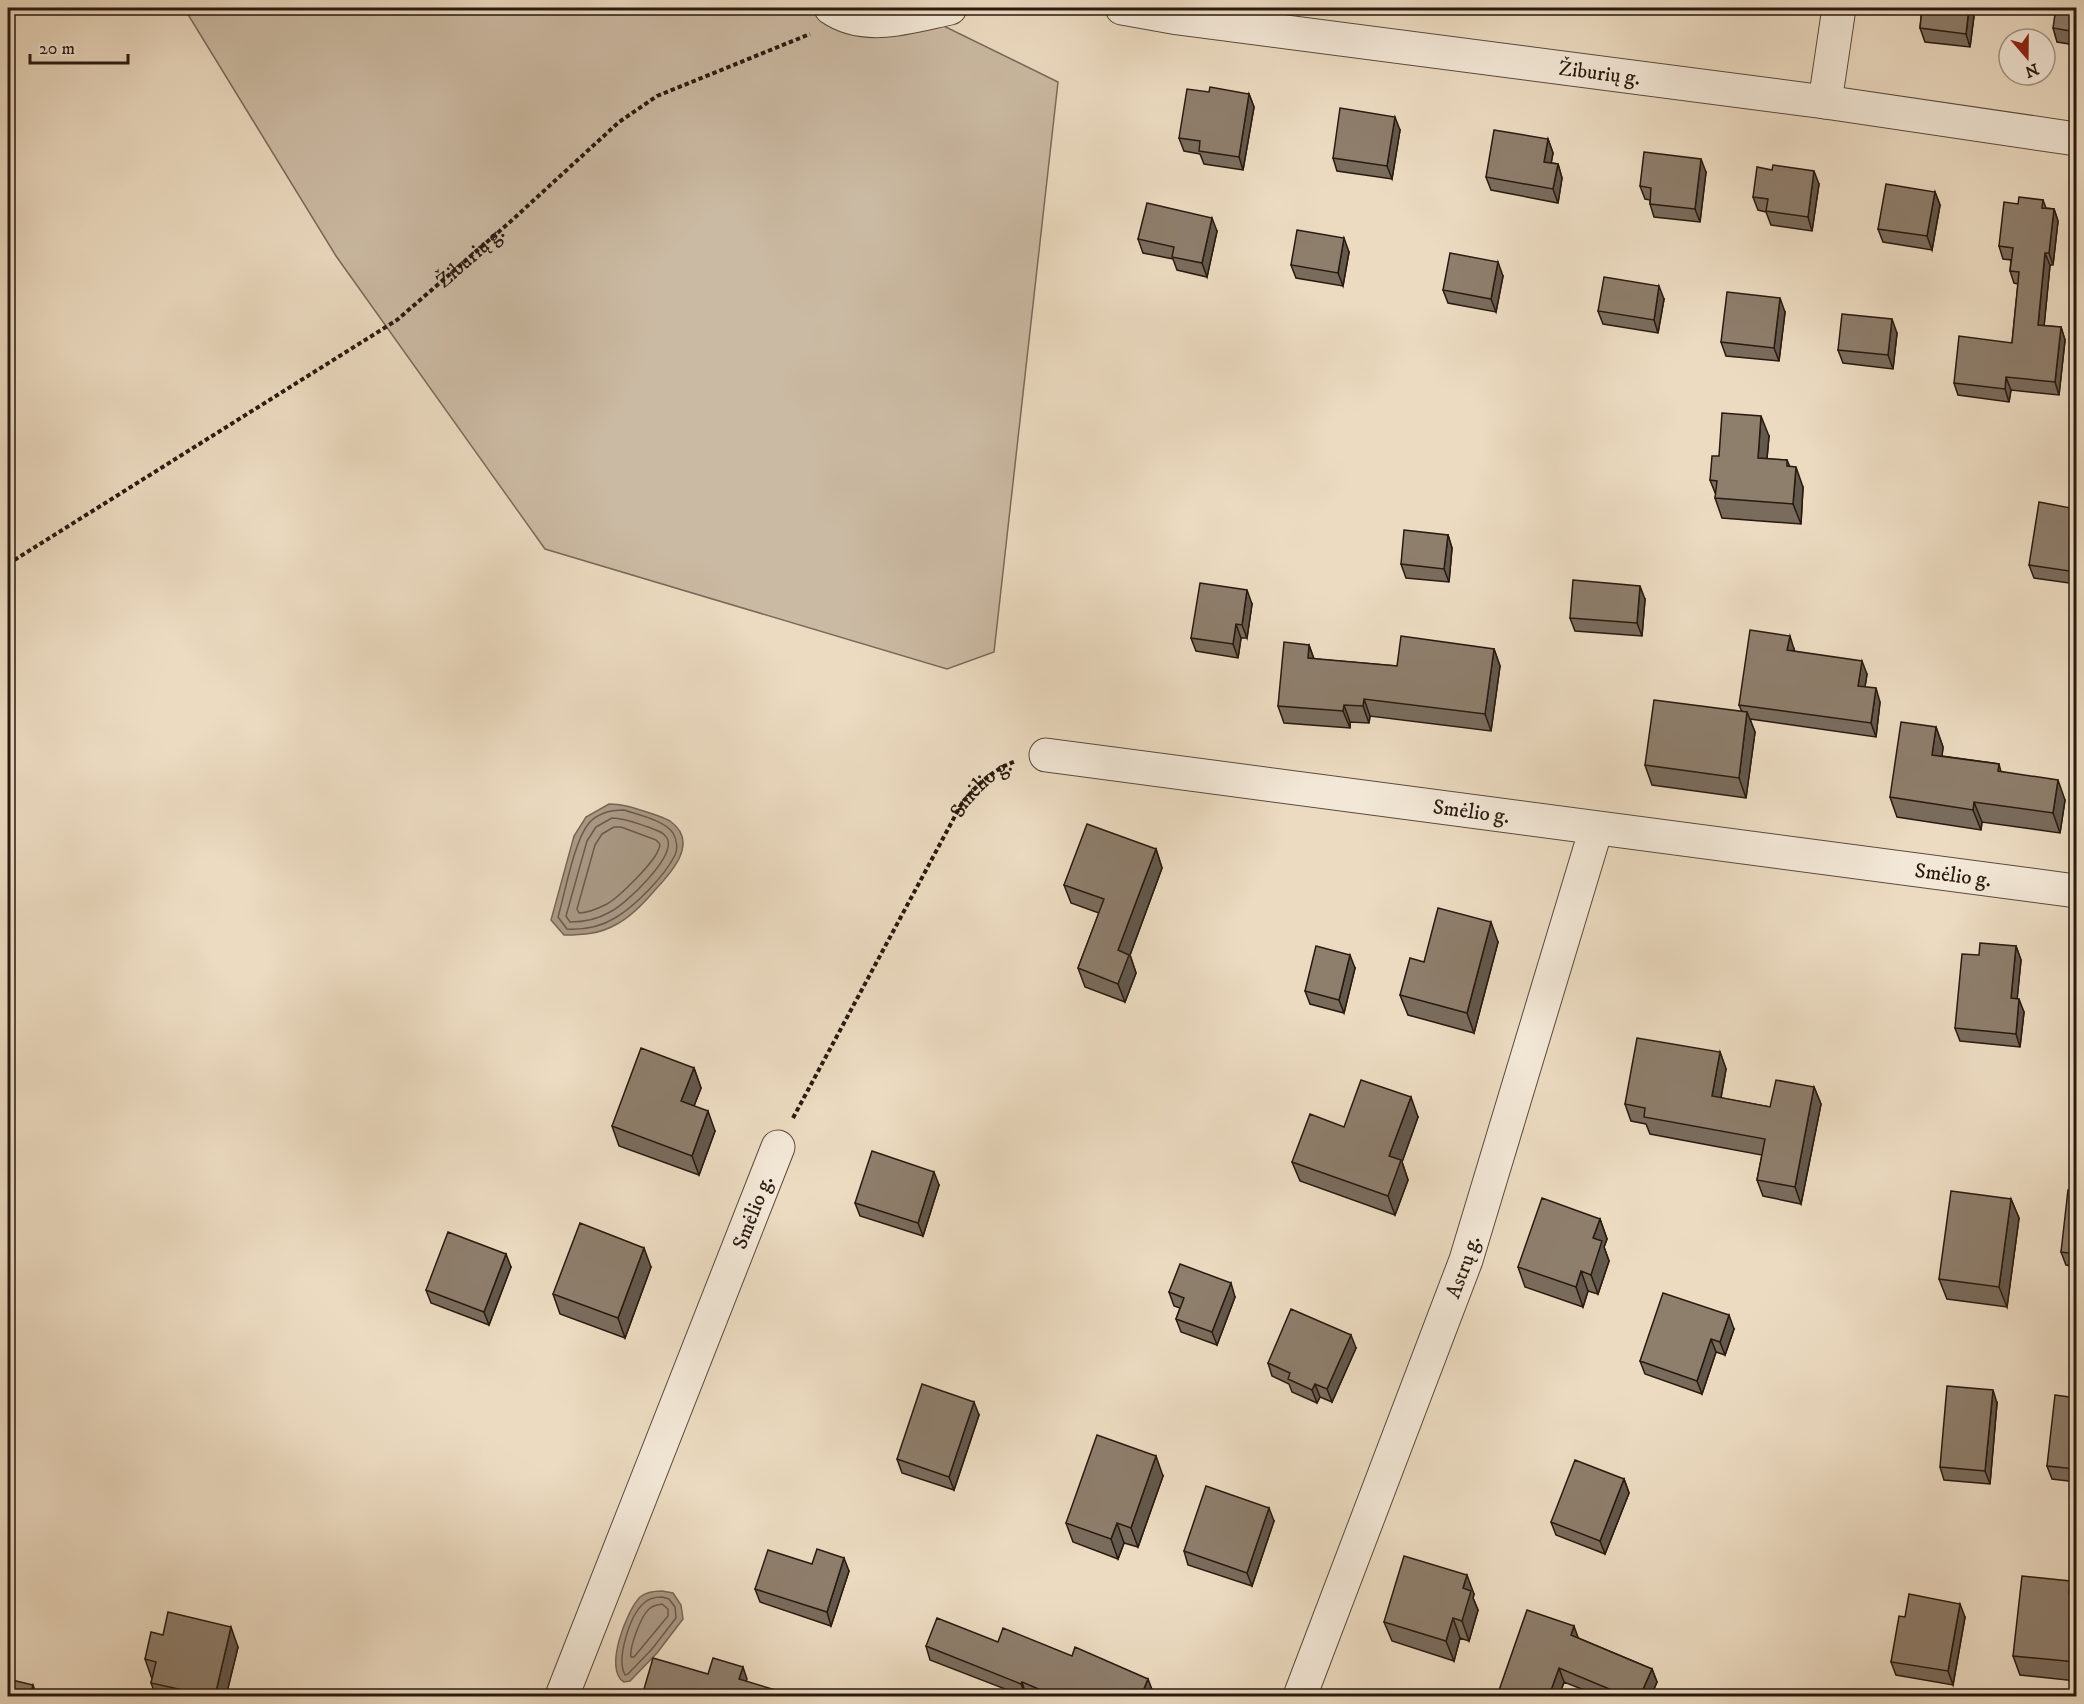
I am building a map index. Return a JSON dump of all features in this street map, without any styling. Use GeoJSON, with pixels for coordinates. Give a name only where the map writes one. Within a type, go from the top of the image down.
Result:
{"type":"FeatureCollection","features":[{"type":"Feature","properties":{"kind":"street"},"geometry":{"type":"LineString","coordinates":[[837,11],[866,21],[900,18],[950,8]]}},
{"type":"Feature","properties":{"kind":"street","name":"Žiburių g."},"geometry":{"type":"LineString","coordinates":[[1122,8],[1178,18],[1824,102],[2076,139]]}},
{"type":"Feature","properties":{"kind":"street"},"geometry":{"type":"LineString","coordinates":[[1824,102],[1839,8]]}},
{"type":"Feature","properties":{"kind":"street","name":"Smėlio g."},"geometry":{"type":"LineString","coordinates":[[1046,755],[2076,891]]}},
{"type":"Feature","properties":{"kind":"street","name":"Astrų g."},"geometry":{"type":"LineString","coordinates":[[1300,1696],[1466,1260],[1596,829]]}},
{"type":"Feature","properties":{"kind":"street","name":"Smėlio g."},"geometry":{"type":"LineString","coordinates":[[562,1696],[778,1147]]}},
{"type":"Feature","properties":{"kind":"path","name":"Žiburių g."},"geometry":{"type":"LineString","coordinates":[[8,564],[397,320],[510,222],[619,122],[657,96],[815,32],[837,11]]}},
{"type":"Feature","properties":{"kind":"path","name":"Smėlio g."},"geometry":{"type":"LineString","coordinates":[[778,1147],[962,803],[994,770],[1014,761],[1046,755]]}},
{"type":"Feature","properties":{"kind":"shaded area"},"geometry":{"type":"Polygon","coordinates":[[[184,8],[907,8],[1058,82],[994,652],[947,669],[545,549],[336,256],[184,8]]]}},
{"type":"Feature","properties":{"kind":"water"},"geometry":{"type":"Polygon","coordinates":[[[609,804],[631,807],[670,821],[679,829],[683,838],[680,857],[647,900],[622,921],[598,932],[564,935],[551,920],[574,836],[586,817],[609,804]]]}},
{"type":"Feature","properties":{"kind":"water"},"geometry":{"type":"Polygon","coordinates":[[[662,1591],[673,1593],[681,1605],[683,1619],[657,1653],[630,1681],[624,1682],[618,1675],[616,1653],[629,1614],[640,1597],[662,1591]]]}},
{"type":"Feature","properties":{"kind":"building"},"geometry":{"type":"Polygon","coordinates":[[[1922,8],[1969,8],[1966,34],[1920,28],[1922,8]]]}},
{"type":"Feature","properties":{"kind":"building"},"geometry":{"type":"Polygon","coordinates":[[[2056,8],[2076,8],[2076,32],[2053,27],[2056,8]]]}},
{"type":"Feature","properties":{"kind":"building"},"geometry":{"type":"Polygon","coordinates":[[[1210,87],[1249,94],[1239,157],[1199,151],[1200,141],[1179,138],[1187,89],[1209,92],[1210,87]]]}},
{"type":"Feature","properties":{"kind":"building"},"geometry":{"type":"Polygon","coordinates":[[[1340,108],[1395,117],[1387,166],[1333,158],[1340,108]]]}},
{"type":"Feature","properties":{"kind":"building"},"geometry":{"type":"Polygon","coordinates":[[[1494,130],[1548,139],[1544,162],[1558,164],[1553,189],[1486,177],[1494,130]]]}},
{"type":"Feature","properties":{"kind":"building"},"geometry":{"type":"Polygon","coordinates":[[[1644,152],[1701,159],[1695,209],[1650,204],[1651,188],[1640,186],[1644,152]]]}},
{"type":"Feature","properties":{"kind":"building"},"geometry":{"type":"Polygon","coordinates":[[[1773,165],[1814,171],[1808,217],[1766,211],[1768,199],[1753,197],[1757,167],[1772,170],[1773,165]]]}},
{"type":"Feature","properties":{"kind":"building"},"geometry":{"type":"Polygon","coordinates":[[[1886,184],[1935,192],[1927,236],[1878,229],[1886,184]]]}},
{"type":"Feature","properties":{"kind":"building"},"geometry":{"type":"Polygon","coordinates":[[[2019,197],[2043,200],[2042,208],[2054,209],[2049,253],[2045,253],[2038,325],[2061,327],[2055,382],[2006,377],[2005,389],[1954,383],[1959,336],[2012,343],[2019,272],[2010,271],[2013,248],[1999,246],[2004,202],[2018,204],[2019,197]]]}},
{"type":"Feature","properties":{"kind":"building"},"geometry":{"type":"Polygon","coordinates":[[[1147,203],[1212,218],[1202,263],[1172,257],[1174,247],[1138,239],[1147,203]]]}},
{"type":"Feature","properties":{"kind":"building"},"geometry":{"type":"Polygon","coordinates":[[[1297,230],[1344,238],[1338,273],[1291,265],[1297,230]]]}},
{"type":"Feature","properties":{"kind":"building"},"geometry":{"type":"Polygon","coordinates":[[[1450,253],[1498,262],[1491,299],[1443,290],[1450,253]]]}},
{"type":"Feature","properties":{"kind":"building"},"geometry":{"type":"Polygon","coordinates":[[[1604,277],[1659,286],[1654,320],[1598,311],[1604,277]]]}},
{"type":"Feature","properties":{"kind":"building"},"geometry":{"type":"Polygon","coordinates":[[[1727,292],[1780,298],[1774,348],[1721,342],[1727,292]]]}},
{"type":"Feature","properties":{"kind":"building"},"geometry":{"type":"Polygon","coordinates":[[[1842,314],[1892,319],[1888,355],[1838,350],[1842,314]]]}},
{"type":"Feature","properties":{"kind":"building"},"geometry":{"type":"Polygon","coordinates":[[[1722,413],[1761,416],[1758,458],[1787,460],[1787,466],[1796,467],[1793,504],[1715,498],[1717,481],[1710,480],[1712,456],[1719,456],[1722,413]]]}},
{"type":"Feature","properties":{"kind":"building"},"geometry":{"type":"Polygon","coordinates":[[[2039,502],[2076,509],[2076,572],[2029,565],[2039,502]]]}},
{"type":"Feature","properties":{"kind":"building"},"geometry":{"type":"Polygon","coordinates":[[[1404,530],[1448,535],[1444,569],[1401,564],[1404,530]]]}},
{"type":"Feature","properties":{"kind":"building"},"geometry":{"type":"Polygon","coordinates":[[[1573,580],[1640,586],[1637,623],[1570,618],[1573,580]]]}},
{"type":"Feature","properties":{"kind":"building"},"geometry":{"type":"Polygon","coordinates":[[[1200,583],[1247,590],[1242,625],[1236,624],[1233,644],[1191,638],[1200,583]]]}},
{"type":"Feature","properties":{"kind":"building"},"geometry":{"type":"Polygon","coordinates":[[[1750,630],[1790,636],[1787,650],[1862,661],[1858,686],[1876,688],[1871,723],[1739,705],[1750,630]]]}},
{"type":"Feature","properties":{"kind":"building"},"geometry":{"type":"Polygon","coordinates":[[[1401,636],[1494,649],[1485,714],[1364,699],[1363,706],[1344,705],[1343,711],[1278,706],[1284,642],[1309,645],[1308,658],[1397,666],[1401,636]]]}},
{"type":"Feature","properties":{"kind":"building"},"geometry":{"type":"Polygon","coordinates":[[[1654,700],[1747,712],[1739,778],[1645,765],[1654,700]]]}},
{"type":"Feature","properties":{"kind":"building"},"geometry":{"type":"Polygon","coordinates":[[[1901,722],[1936,727],[1932,755],[1999,764],[1998,771],[2058,780],[2053,813],[1974,802],[1973,810],[1890,797],[1901,722]]]}},
{"type":"Feature","properties":{"kind":"building"},"geometry":{"type":"Polygon","coordinates":[[[1087,824],[1156,849],[1118,950],[1129,955],[1118,984],[1078,968],[1104,899],[1064,885],[1087,824]]]}},
{"type":"Feature","properties":{"kind":"building"},"geometry":{"type":"Polygon","coordinates":[[[1438,908],[1491,922],[1467,1013],[1400,995],[1410,958],[1424,962],[1438,908]]]}},
{"type":"Feature","properties":{"kind":"building"},"geometry":{"type":"Polygon","coordinates":[[[1980,943],[2016,946],[2011,998],[2019,999],[2016,1034],[1955,1028],[1962,954],[1979,955],[1980,943]]]}},
{"type":"Feature","properties":{"kind":"building"},"geometry":{"type":"Polygon","coordinates":[[[1316,946],[1350,955],[1339,1000],[1305,991],[1316,946]]]}},
{"type":"Feature","properties":{"kind":"building"},"geometry":{"type":"Polygon","coordinates":[[[1637,1038],[1720,1052],[1712,1096],[1770,1107],[1776,1080],[1814,1087],[1795,1187],[1757,1180],[1765,1139],[1644,1117],[1645,1108],[1625,1104],[1637,1038]]]}},
{"type":"Feature","properties":{"kind":"building"},"geometry":{"type":"Polygon","coordinates":[[[641,1048],[694,1068],[681,1101],[708,1111],[692,1156],[612,1126],[641,1048]]]}},
{"type":"Feature","properties":{"kind":"building"},"geometry":{"type":"Polygon","coordinates":[[[1361,1080],[1411,1097],[1389,1156],[1401,1160],[1388,1196],[1292,1162],[1310,1114],[1344,1127],[1361,1080]]]}},
{"type":"Feature","properties":{"kind":"building"},"geometry":{"type":"Polygon","coordinates":[[[872,1151],[934,1172],[918,1223],[855,1203],[872,1151]]]}},
{"type":"Feature","properties":{"kind":"building"},"geometry":{"type":"Polygon","coordinates":[[[2068,1190],[2076,1191],[2076,1254],[2061,1252],[2068,1190]]]}},
{"type":"Feature","properties":{"kind":"building"},"geometry":{"type":"Polygon","coordinates":[[[1951,1191],[2011,1199],[1999,1287],[1939,1279],[1951,1191]]]}},
{"type":"Feature","properties":{"kind":"building"},"geometry":{"type":"Polygon","coordinates":[[[1542,1198],[1600,1219],[1593,1238],[1602,1241],[1591,1275],[1581,1271],[1576,1287],[1518,1267],[1542,1198]]]}},
{"type":"Feature","properties":{"kind":"building"},"geometry":{"type":"Polygon","coordinates":[[[580,1223],[644,1248],[618,1318],[553,1294],[580,1223]]]}},
{"type":"Feature","properties":{"kind":"building"},"geometry":{"type":"Polygon","coordinates":[[[448,1232],[506,1254],[484,1312],[426,1290],[448,1232]]]}},
{"type":"Feature","properties":{"kind":"building"},"geometry":{"type":"Polygon","coordinates":[[[1180,1264],[1231,1283],[1212,1332],[1176,1319],[1184,1298],[1169,1292],[1180,1264]]]}},
{"type":"Feature","properties":{"kind":"building"},"geometry":{"type":"Polygon","coordinates":[[[1663,1293],[1729,1315],[1720,1342],[1711,1339],[1697,1381],[1640,1361],[1663,1293]]]}},
{"type":"Feature","properties":{"kind":"building"},"geometry":{"type":"Polygon","coordinates":[[[1291,1309],[1351,1335],[1327,1389],[1315,1384],[1312,1390],[1288,1379],[1290,1373],[1268,1363],[1291,1309]]]}},
{"type":"Feature","properties":{"kind":"building"},"geometry":{"type":"Polygon","coordinates":[[[922,1384],[974,1402],[949,1477],[897,1459],[922,1384]]]}},
{"type":"Feature","properties":{"kind":"building"},"geometry":{"type":"Polygon","coordinates":[[[1947,1386],[1993,1390],[1985,1471],[1940,1467],[1947,1386]]]}},
{"type":"Feature","properties":{"kind":"building"},"geometry":{"type":"Polygon","coordinates":[[[2055,1395],[2076,1398],[2076,1469],[2047,1466],[2055,1395]]]}},
{"type":"Feature","properties":{"kind":"building"},"geometry":{"type":"Polygon","coordinates":[[[1097,1435],[1156,1456],[1131,1528],[1117,1523],[1111,1539],[1066,1523],[1097,1435]]]}},
{"type":"Feature","properties":{"kind":"building"},"geometry":{"type":"Polygon","coordinates":[[[1575,1460],[1624,1479],[1600,1541],[1551,1522],[1575,1460]]]}},
{"type":"Feature","properties":{"kind":"building"},"geometry":{"type":"Polygon","coordinates":[[[1206,1486],[1269,1508],[1247,1573],[1184,1551],[1206,1486]]]}},
{"type":"Feature","properties":{"kind":"building"},"geometry":{"type":"Polygon","coordinates":[[[817,1549],[844,1558],[827,1612],[755,1589],[768,1550],[812,1564],[817,1549]]]}},
{"type":"Feature","properties":{"kind":"building"},"geometry":{"type":"Polygon","coordinates":[[[1404,1556],[1467,1575],[1463,1588],[1471,1591],[1462,1621],[1453,1618],[1446,1641],[1384,1622],[1404,1556]]]}},
{"type":"Feature","properties":{"kind":"building"},"geometry":{"type":"Polygon","coordinates":[[[2022,1576],[2070,1581],[2069,1594],[2076,1594],[2076,1662],[2013,1656],[2022,1576]]]}},
{"type":"Feature","properties":{"kind":"building"},"geometry":{"type":"Polygon","coordinates":[[[1909,1594],[1960,1604],[1948,1671],[1891,1662],[1899,1616],[1905,1617],[1909,1594]]]}},
{"type":"Feature","properties":{"kind":"building"},"geometry":{"type":"Polygon","coordinates":[[[1527,1610],[1574,1626],[1571,1635],[1652,1669],[1640,1696],[1626,1696],[1559,1668],[1549,1696],[1497,1696],[1527,1610]]]}},
{"type":"Feature","properties":{"kind":"building"},"geometry":{"type":"Polygon","coordinates":[[[168,1612],[231,1627],[215,1696],[151,1683],[156,1662],[145,1659],[151,1632],[163,1635],[168,1612]]]}},
{"type":"Feature","properties":{"kind":"building"},"geometry":{"type":"Polygon","coordinates":[[[937,1618],[998,1642],[1003,1628],[1072,1656],[1075,1647],[1148,1679],[1141,1696],[1055,1696],[926,1646],[937,1618]]]}},
{"type":"Feature","properties":{"kind":"building"},"geometry":{"type":"Polygon","coordinates":[[[653,1658],[708,1674],[713,1658],[743,1667],[739,1679],[782,1692],[780,1696],[642,1696],[653,1658]]]}},
{"type":"Feature","properties":{"kind":"building"},"geometry":{"type":"Polygon","coordinates":[[[8,1679],[33,1685],[30,1696],[8,1696],[8,1679]]]}}]}
